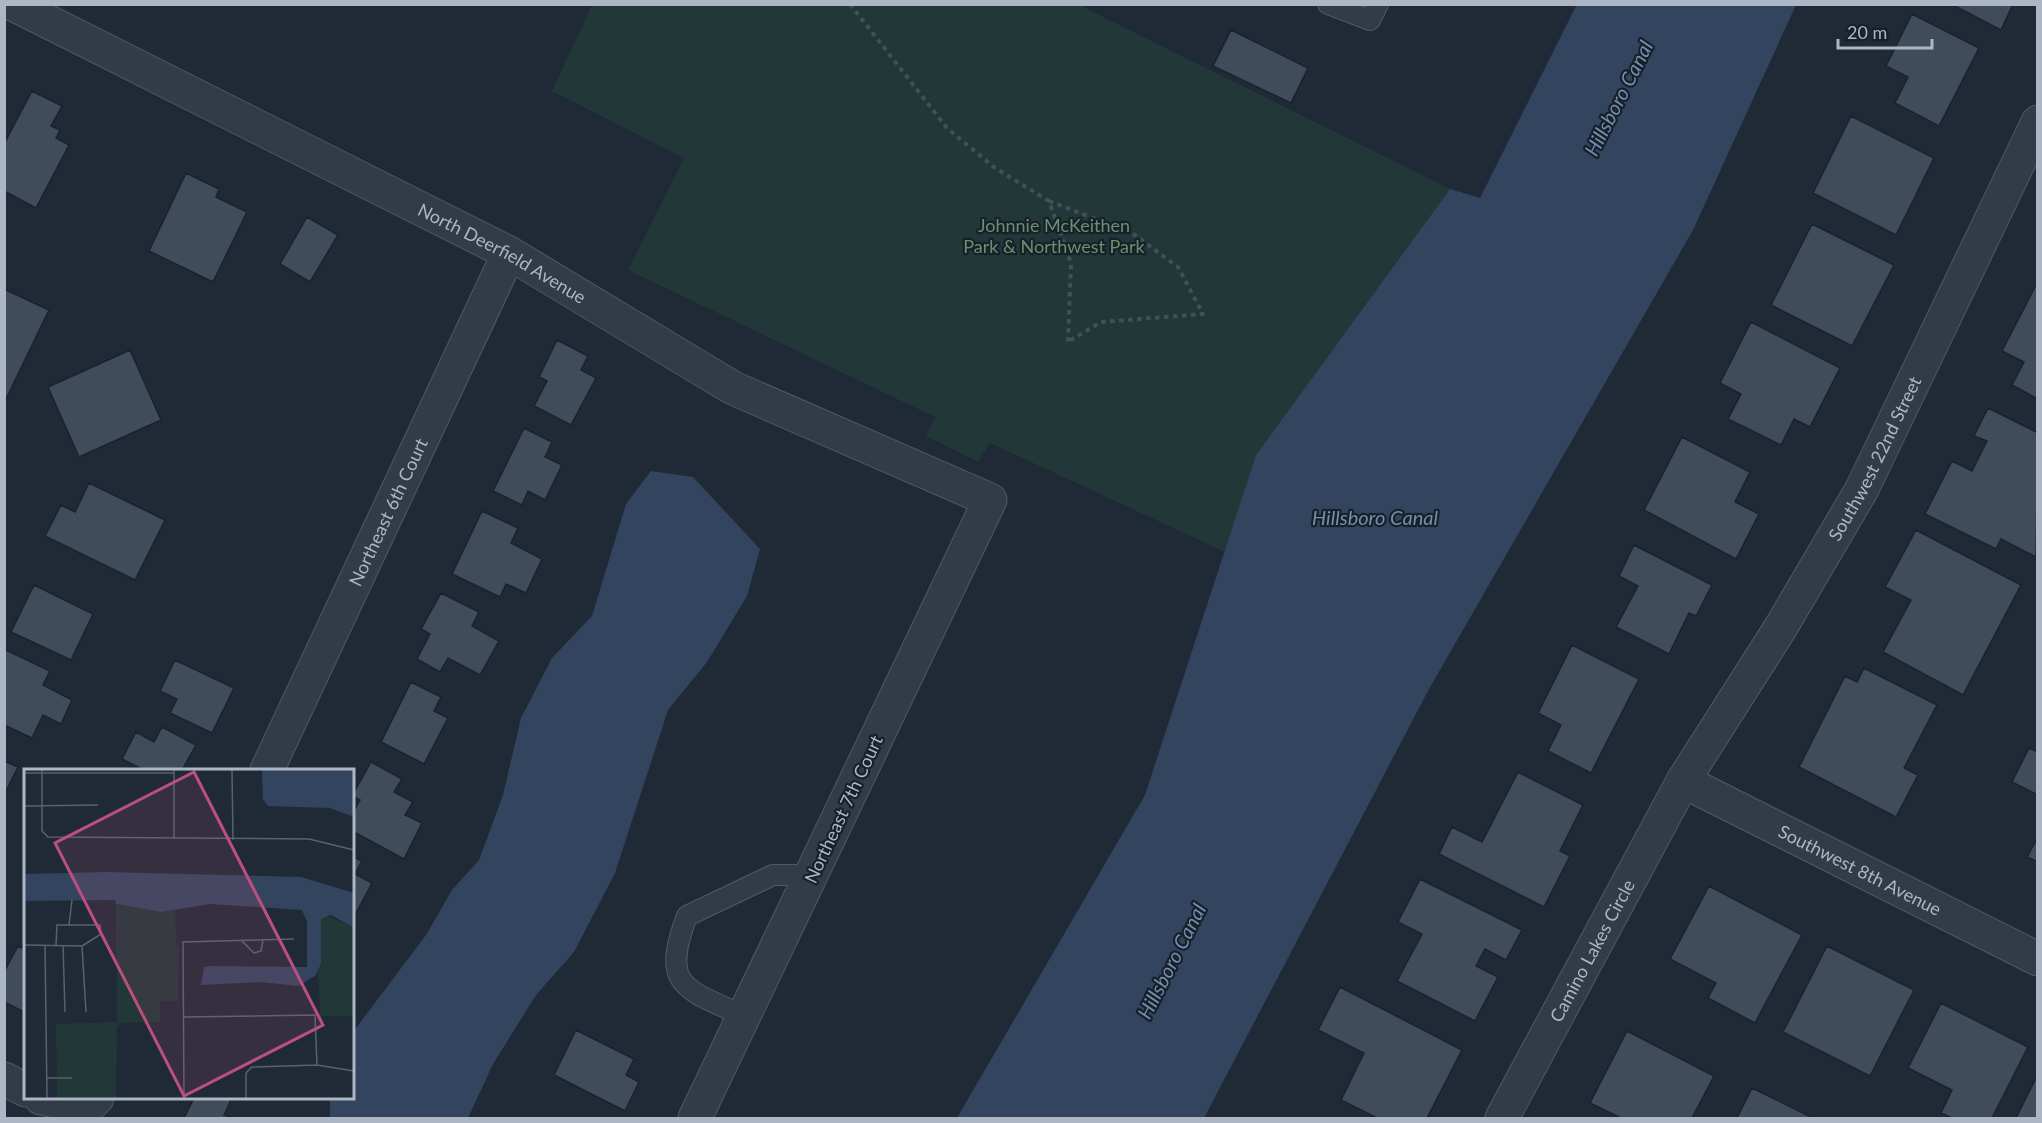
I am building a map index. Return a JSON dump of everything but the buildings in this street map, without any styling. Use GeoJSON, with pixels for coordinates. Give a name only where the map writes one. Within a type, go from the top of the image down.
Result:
{"type":"FeatureCollection","features":[{"type":"Feature","properties":{"kind":"street","name":"North Deerfield Avenue"},"geometry":{"type":"LineString","coordinates":[[13,4],[509,253],[733,388],[990,500]]}},
{"type":"Feature","properties":{"kind":"street","name":"Southwest 22nd Street"},"geometry":{"type":"LineString","coordinates":[[1683,781],[1781,627],[1862,489],[2037,122]]}},
{"type":"Feature","properties":{"kind":"street","name":"Northeast 6th Court"},"geometry":{"type":"LineString","coordinates":[[268,769],[509,253]]}},
{"type":"Feature","properties":{"kind":"street","name":"Northeast 7th Court"},"geometry":{"type":"LineString","coordinates":[[695,1119],[990,500]]}},
{"type":"Feature","properties":{"kind":"street","name":"Southwest 8th Avenue"},"geometry":{"type":"LineString","coordinates":[[1683,781],[2037,959]]}},
{"type":"Feature","properties":{"kind":"street","name":"Camino Lakes Circle"},"geometry":{"type":"LineString","coordinates":[[1502,1119],[1683,781]]}},
{"type":"Feature","properties":{"kind":"street"},"geometry":{"type":"LineString","coordinates":[[4,1079],[24,1089]]}},
{"type":"Feature","properties":{"kind":"street"},"geometry":{"type":"LineString","coordinates":[[51,1099],[92,1103]]}},
{"type":"Feature","properties":{"kind":"lane"},"geometry":{"type":"LineString","coordinates":[[1328,4],[1370,20],[1378,4]]}},
{"type":"Feature","properties":{"kind":"lane"},"geometry":{"type":"LineString","coordinates":[[744,1016],[689,990],[675,967],[676,946],[687,916],[773,875],[812,875]]}},
{"type":"Feature","properties":{"kind":"path"},"geometry":{"type":"LineString","coordinates":[[850,4],[947,128],[995,168],[1049,201],[1132,233],[1178,267],[1203,314],[1101,322],[1068,342],[1071,262],[1049,201]]}},
{"type":"Feature","properties":{"kind":"green space","name":"Johnnie McKeithen Park & Northwest Park"},"geometry":{"type":"Polygon","coordinates":[[[592,5],[1079,5],[1450,189],[1256,455],[1225,552],[990,443],[978,462],[926,436],[935,417],[628,270],[684,158],[552,91],[592,5]]]}},
{"type":"Feature","properties":{"kind":"water","name":"Hillsboro Canal"},"geometry":{"type":"Polygon","coordinates":[[[1577,4],[1796,5],[1693,230],[1429,689],[1204,1118],[957,1118],[1145,795],[1256,455],[1450,189],[1480,198],[1577,4]]]}},
{"type":"Feature","properties":{"kind":"water"},"geometry":{"type":"Polygon","coordinates":[[[651,471],[693,477],[760,549],[747,596],[707,662],[668,710],[615,873],[574,952],[536,995],[493,1064],[468,1118],[330,1118],[330,1099],[354,1099],[354,1031],[426,935],[452,890],[479,860],[503,795],[521,718],[552,658],[592,616],[626,504],[651,471]]]}}]}
